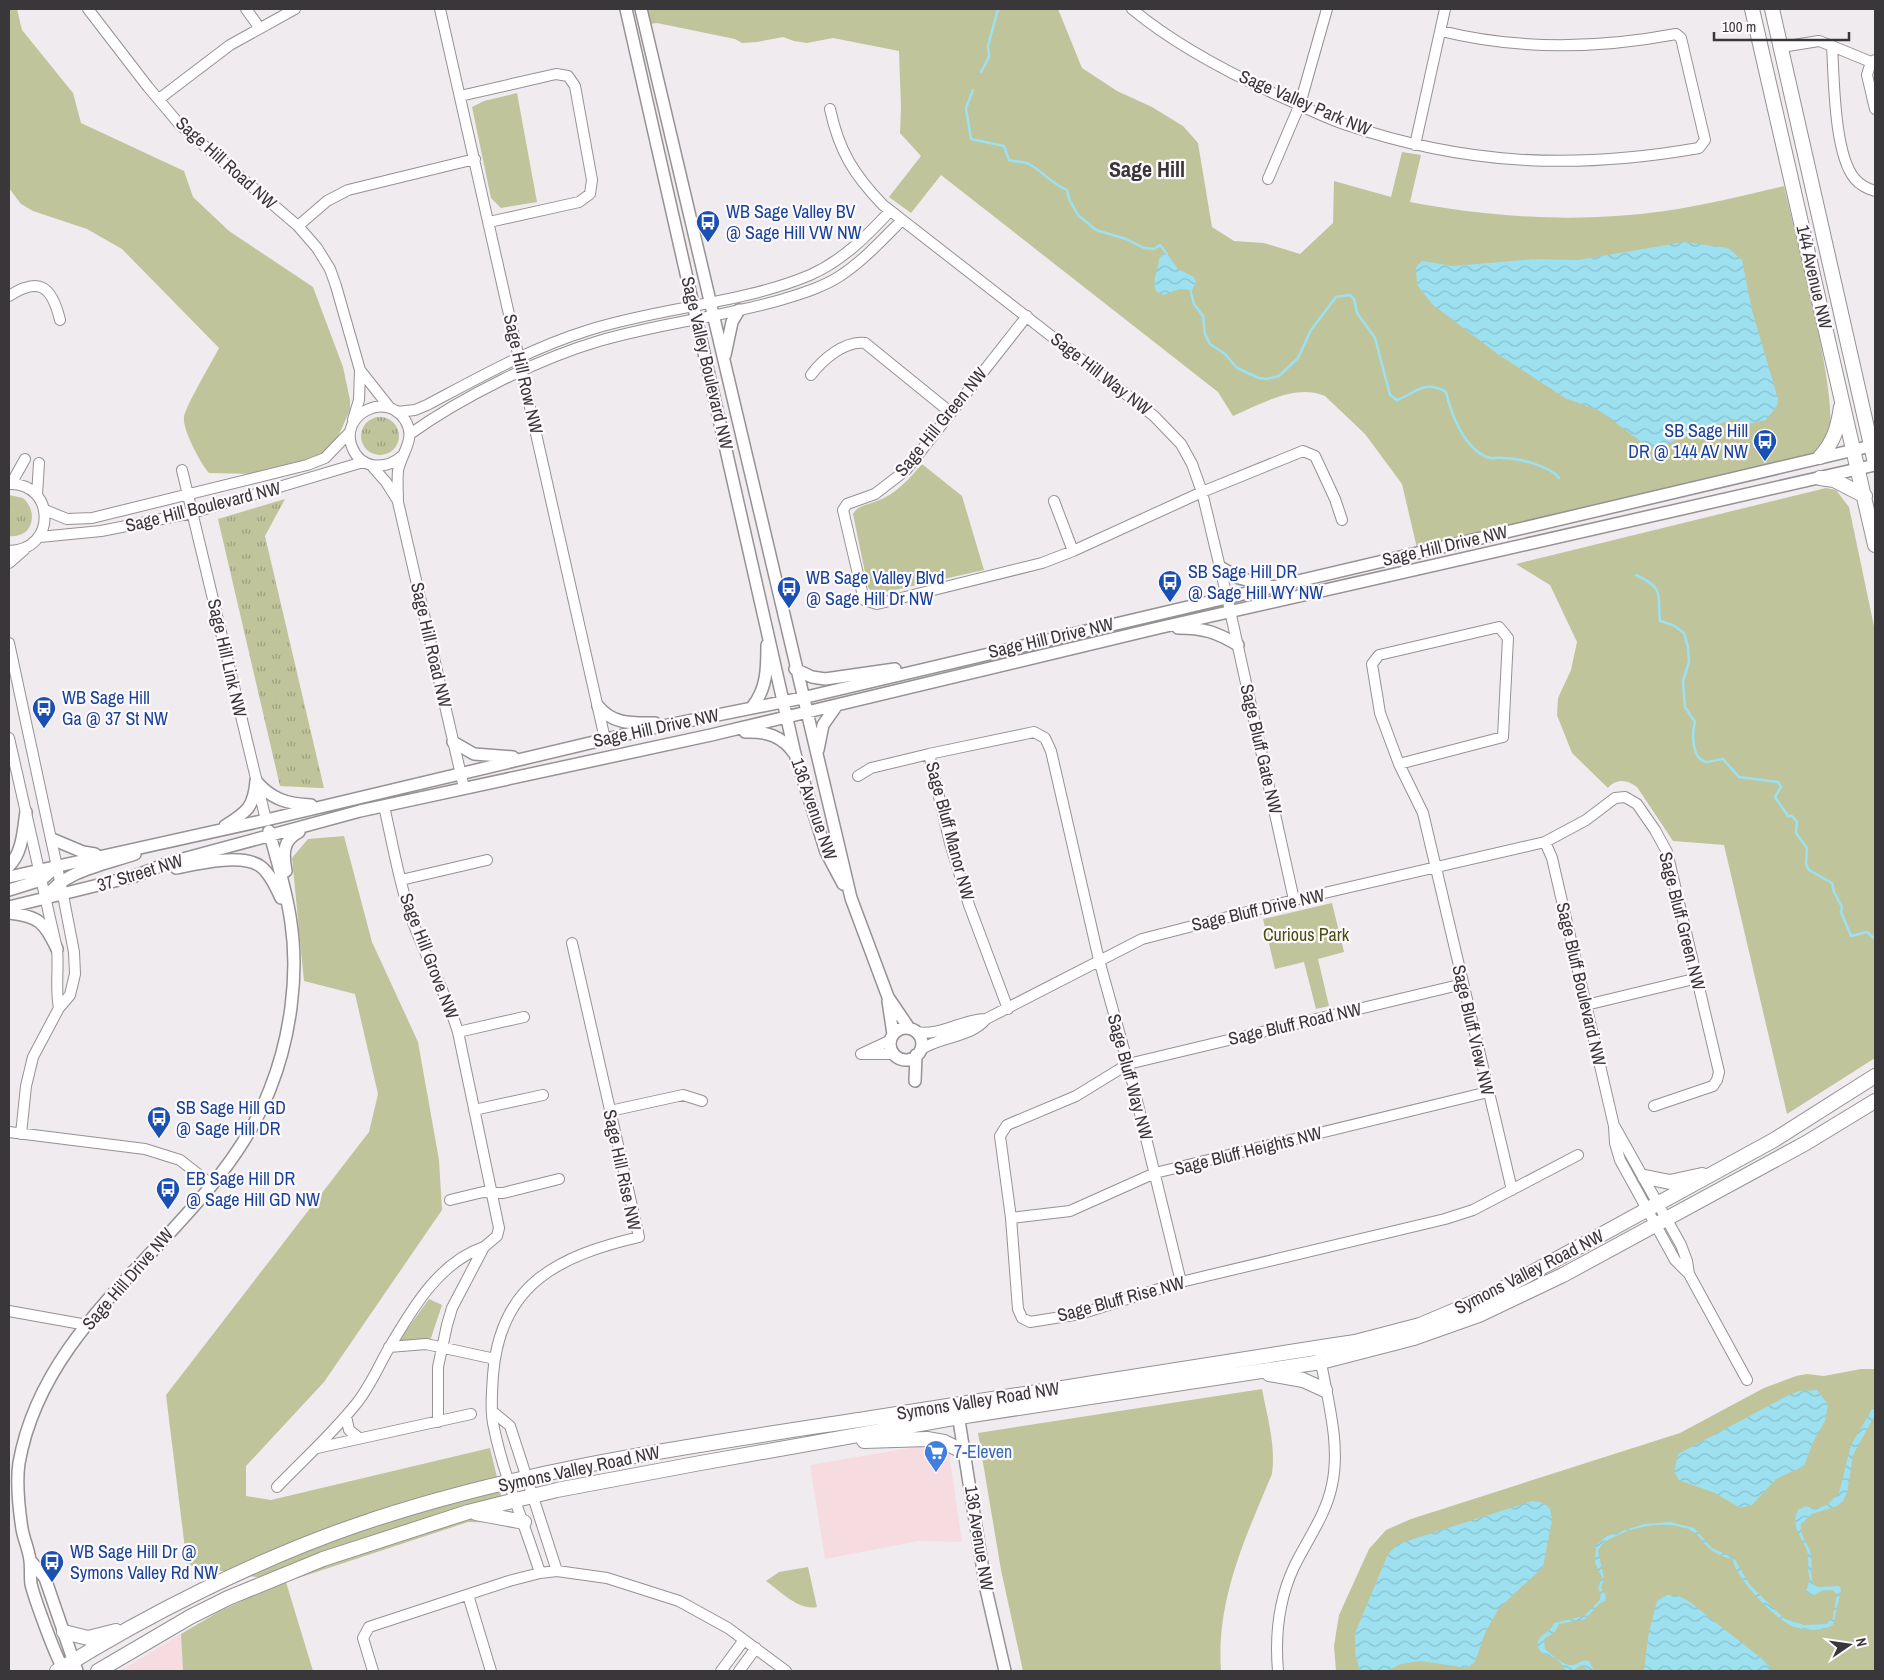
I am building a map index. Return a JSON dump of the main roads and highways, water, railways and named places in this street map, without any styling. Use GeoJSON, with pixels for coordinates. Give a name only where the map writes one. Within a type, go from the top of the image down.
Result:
{"type":"FeatureCollection","features":[{"type":"Feature","properties":{"kind":"main road","name":"144 Avenue NW"},"geometry":{"type":"LineString","coordinates":[[1752,9],[1875,544]]}},
{"type":"Feature","properties":{"kind":"main road","name":"144 Avenue NW"},"geometry":{"type":"LineString","coordinates":[[1772,9],[1873,445],[1875,464]]}},
{"type":"Feature","properties":{"kind":"main road"},"geometry":{"type":"LineString","coordinates":[[1820,457],[1830,446],[1834,437],[1842,402]]}},
{"type":"Feature","properties":{"kind":"main road"},"geometry":{"type":"LineString","coordinates":[[1820,478],[1834,480],[1865,496]]}},
{"type":"Feature","properties":{"kind":"main road","name":"Symons Valley Road NW"},"geometry":{"type":"LineString","coordinates":[[67,1669],[131,1628],[271,1559],[339,1532],[400,1512],[525,1478],[686,1448],[1253,1372],[1319,1355],[1355,1342],[1420,1324],[1475,1303],[1532,1275],[1774,1140],[1875,1076]]}},
{"type":"Feature","properties":{"kind":"main road","name":"Symons Valley Road NW"},"geometry":{"type":"LineString","coordinates":[[98,1671],[228,1598],[323,1560],[468,1512],[531,1496],[851,1437],[958,1411],[1319,1355],[1414,1338],[1479,1315],[1563,1275],[1814,1138],[1875,1101]]}},
{"type":"Feature","properties":{"kind":"main road"},"geometry":{"type":"LineString","coordinates":[[1645,1177],[1670,1182],[1714,1173]]}},
{"type":"Feature","properties":{"kind":"main road"},"geometry":{"type":"LineString","coordinates":[[1253,1372],[1303,1380],[1325,1390]]}},
{"type":"Feature","properties":{"kind":"main road"},"geometry":{"type":"LineString","coordinates":[[851,1437],[867,1442],[927,1439],[944,1442],[964,1452]]}},
{"type":"Feature","properties":{"kind":"main road"},"geometry":{"type":"LineString","coordinates":[[468,1512],[524,1522]]}},
{"type":"Feature","properties":{"kind":"main road"},"geometry":{"type":"LineString","coordinates":[[64,1632],[88,1638],[131,1628]]}},
{"type":"Feature","properties":{"kind":"water"},"geometry":{"type":"Polygon","coordinates":[[[1684,242],[1728,248],[1742,260],[1752,310],[1778,399],[1777,406],[1766,420],[1748,424],[1733,419],[1655,448],[1643,443],[1600,411],[1565,398],[1499,355],[1433,305],[1417,285],[1416,267],[1422,261],[1453,266],[1535,259],[1578,260],[1684,242]]]}},
{"type":"Feature","properties":{"kind":"water"},"geometry":{"type":"Polygon","coordinates":[[[1166,252],[1178,269],[1194,277],[1196,283],[1192,290],[1180,289],[1163,295],[1156,291],[1154,283],[1159,258],[1166,252]]]}},
{"type":"Feature","properties":{"kind":"water"},"geometry":{"type":"Polygon","coordinates":[[[1817,1390],[1828,1404],[1825,1421],[1813,1442],[1804,1466],[1776,1479],[1752,1505],[1740,1508],[1715,1493],[1679,1480],[1674,1472],[1678,1454],[1789,1395],[1799,1391],[1817,1390]]]}},
{"type":"Feature","properties":{"kind":"water"},"geometry":{"type":"Polygon","coordinates":[[[1875,1404],[1875,1415],[1853,1455],[1847,1493],[1843,1501],[1837,1506],[1812,1514],[1801,1524],[1802,1535],[1811,1555],[1813,1584],[1818,1587],[1839,1586],[1841,1590],[1833,1625],[1819,1630],[1811,1630],[1795,1627],[1785,1622],[1757,1597],[1740,1576],[1733,1560],[1711,1550],[1696,1533],[1690,1530],[1679,1526],[1656,1525],[1633,1529],[1602,1544],[1598,1551],[1604,1578],[1601,1588],[1606,1595],[1605,1601],[1599,1604],[1585,1619],[1559,1624],[1555,1632],[1544,1639],[1545,1649],[1559,1660],[1570,1665],[1589,1661],[1594,1671],[1589,1671],[1582,1665],[1572,1671],[1568,1671],[1560,1662],[1540,1651],[1538,1644],[1540,1638],[1554,1623],[1584,1616],[1600,1600],[1601,1592],[1598,1589],[1602,1577],[1595,1563],[1596,1545],[1607,1536],[1644,1524],[1670,1522],[1694,1528],[1712,1548],[1734,1558],[1750,1585],[1785,1619],[1804,1625],[1827,1624],[1833,1617],[1837,1594],[1833,1590],[1821,1591],[1813,1596],[1806,1591],[1810,1579],[1808,1555],[1796,1528],[1796,1517],[1798,1510],[1806,1506],[1815,1509],[1827,1505],[1839,1493],[1851,1445],[1875,1404]]]}},
{"type":"Feature","properties":{"kind":"water"},"geometry":{"type":"Polygon","coordinates":[[[1532,1501],[1544,1503],[1550,1509],[1552,1520],[1543,1567],[1499,1608],[1485,1633],[1475,1662],[1467,1668],[1421,1661],[1401,1664],[1387,1671],[1360,1671],[1355,1653],[1355,1633],[1388,1554],[1398,1544],[1532,1501]]]}},
{"type":"Feature","properties":{"kind":"water"},"geometry":{"type":"Polygon","coordinates":[[[1667,1595],[1676,1595],[1687,1600],[1761,1658],[1773,1671],[1644,1671],[1648,1637],[1657,1601],[1667,1595]]]}},
{"type":"Feature","properties":{"kind":"waterway"},"geometry":{"type":"LineString","coordinates":[[981,72],[989,57],[988,46],[998,9]]}},
{"type":"Feature","properties":{"kind":"waterway"},"geometry":{"type":"LineString","coordinates":[[973,90],[966,108],[971,139],[1004,146],[1009,160],[1029,164],[1067,190],[1069,199],[1078,215],[1096,230],[1126,239],[1144,248],[1154,249],[1160,245],[1167,254]]}},
{"type":"Feature","properties":{"kind":"waterway"},"geometry":{"type":"LineString","coordinates":[[1190,289],[1194,304],[1203,316],[1205,334],[1210,344],[1225,354],[1237,368],[1259,378],[1267,379],[1279,376],[1298,358],[1311,330],[1336,297],[1350,295],[1354,299],[1357,313],[1375,338],[1390,395],[1397,400],[1425,387],[1438,388],[1446,392],[1451,411],[1460,431],[1473,448],[1481,454],[1491,458],[1508,458],[1532,463],[1548,469],[1559,478]]}},
{"type":"Feature","properties":{"kind":"waterway"},"geometry":{"type":"LineString","coordinates":[[1636,575],[1652,584],[1656,589],[1659,599],[1660,621],[1673,625],[1684,633],[1688,647],[1689,662],[1683,681],[1685,707],[1695,722],[1693,739],[1698,756],[1707,762],[1723,759],[1739,777],[1778,782],[1781,787],[1775,797],[1788,816],[1792,816],[1797,822],[1796,833],[1807,848],[1806,864],[1809,870],[1832,883],[1851,936],[1867,932],[1875,939]]}},
{"type":"Feature","properties":{"kind":"place","name":"WB Sage Valley BV @ Sage Hill VW NW"},"geometry":{"type":"Point","coordinates":[708,243]}},
{"type":"Feature","properties":{"kind":"place","name":"SB Sage Hill DR @ 144 AV NW"},"geometry":{"type":"Point","coordinates":[1765,462]}},
{"type":"Feature","properties":{"kind":"place","name":"SB Sage Hill DR @ Sage Hill WY NW"},"geometry":{"type":"Point","coordinates":[1170,603]}},
{"type":"Feature","properties":{"kind":"place","name":"WB Sage Valley Blvd @ Sage Hill Dr NW"},"geometry":{"type":"Point","coordinates":[789,609]}},
{"type":"Feature","properties":{"kind":"place","name":"WB Sage Hill Ga @ 37 St NW"},"geometry":{"type":"Point","coordinates":[44,729]}},
{"type":"Feature","properties":{"kind":"place","name":"SB Sage Hill GD @ Sage Hill DR"},"geometry":{"type":"Point","coordinates":[159,1139]}},
{"type":"Feature","properties":{"kind":"place","name":"EB Sage Hill DR @ Sage Hill GD NW"},"geometry":{"type":"Point","coordinates":[168,1210]}},
{"type":"Feature","properties":{"kind":"place","name":"7-Eleven"},"geometry":{"type":"Point","coordinates":[936,1473]}},
{"type":"Feature","properties":{"kind":"place","name":"WB Sage Hill Dr @ Symons Valley Rd NW"},"geometry":{"type":"Point","coordinates":[52,1583]}},
{"type":"Feature","properties":{"kind":"district","name":"Sage Hill"},"geometry":{"type":"Point","coordinates":[1147,169]}},
{"type":"Feature","properties":{"kind":"park label","name":"Curious Park"},"geometry":{"type":"Point","coordinates":[1306,935]}}]}
